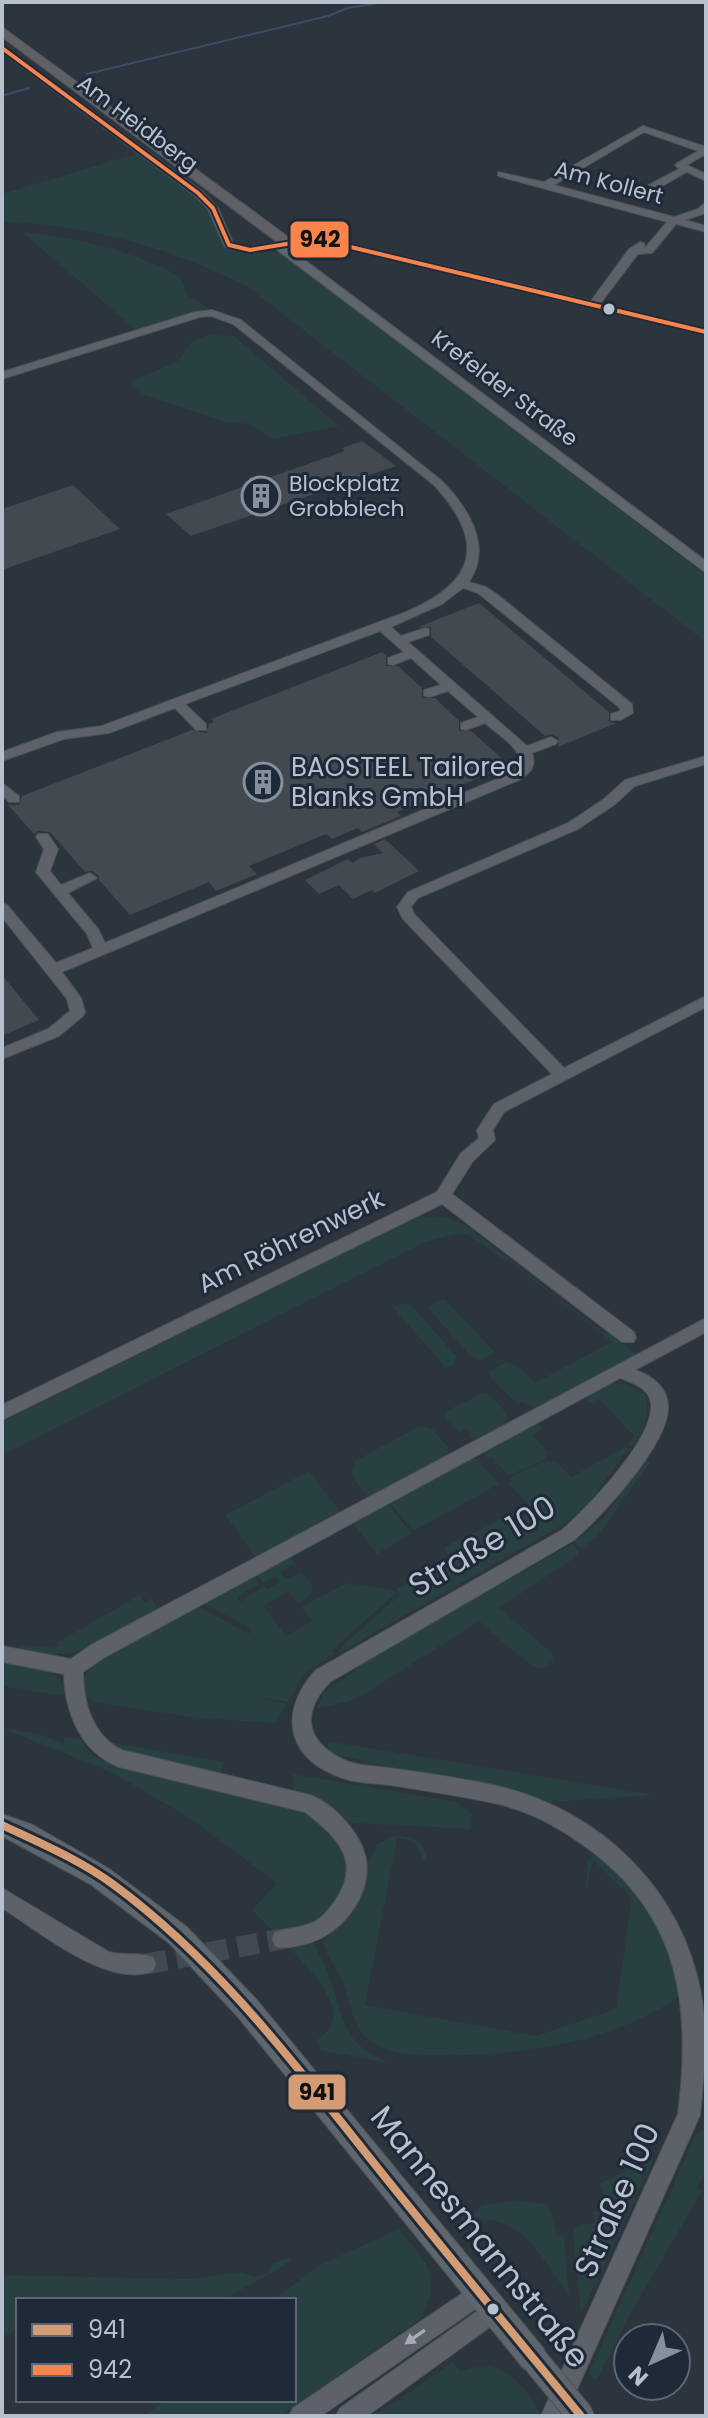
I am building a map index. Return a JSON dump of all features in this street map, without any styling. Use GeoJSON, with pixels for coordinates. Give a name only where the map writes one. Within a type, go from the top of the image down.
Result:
{"type":"FeatureCollection","features":[{"type":"Feature","properties":{"kind":"highway","name":"Krefelder Straße"},"geometry":{"type":"LineString","coordinates":[[2,31],[282,243]]}},
{"type":"Feature","properties":{"kind":"highway","name":"Krefelder Straße"},"geometry":{"type":"LineString","coordinates":[[2,38],[282,243]]}},
{"type":"Feature","properties":{"kind":"main road","name":"Krefelder Straße"},"geometry":{"type":"LineString","coordinates":[[282,243],[706,557]]}},
{"type":"Feature","properties":{"kind":"main road","name":"Krefelder Straße"},"geometry":{"type":"LineString","coordinates":[[282,243],[706,568]]}},
{"type":"Feature","properties":{"kind":"main road","name":"Mannesmannstraße"},"geometry":{"type":"LineString","coordinates":[[2,1825],[24,1833],[111,1884],[178,1935],[247,2008],[581,2416]]}},
{"type":"Feature","properties":{"kind":"street","name":"Am Heidberg"},"geometry":{"type":"LineString","coordinates":[[2,48],[198,193],[213,208],[229,245],[245,250],[282,243]]}},
{"type":"Feature","properties":{"kind":"street"},"geometry":{"type":"LineString","coordinates":[[545,186],[643,129],[706,150]]}},
{"type":"Feature","properties":{"kind":"street"},"geometry":{"type":"LineString","coordinates":[[706,150],[680,165],[684,170],[706,178]]}},
{"type":"Feature","properties":{"kind":"street"},"geometry":{"type":"LineString","coordinates":[[653,187],[684,170]]}},
{"type":"Feature","properties":{"kind":"street","name":"Am Kollert"},"geometry":{"type":"LineString","coordinates":[[501,174],[706,229]]}},
{"type":"Feature","properties":{"kind":"street"},"geometry":{"type":"LineString","coordinates":[[593,306],[633,251],[648,251],[673,221],[702,211],[706,205]]}},
{"type":"Feature","properties":{"kind":"street"},"geometry":{"type":"LineString","coordinates":[[282,243],[317,239],[706,331]]}},
{"type":"Feature","properties":{"kind":"street"},"geometry":{"type":"LineString","coordinates":[[2,376],[199,314],[226,316],[250,332],[457,502],[469,524],[474,547],[471,568],[462,584],[434,604],[104,730],[62,735],[2,757]]}},
{"type":"Feature","properties":{"kind":"street"},"geometry":{"type":"LineString","coordinates":[[462,584],[482,590],[490,603],[627,707],[626,713],[616,717]]}},
{"type":"Feature","properties":{"kind":"street"},"geometry":{"type":"LineString","coordinates":[[53,970],[525,770],[528,760],[525,751],[382,626]]}},
{"type":"Feature","properties":{"kind":"street"},"geometry":{"type":"LineString","coordinates":[[400,641],[425,632]]}},
{"type":"Feature","properties":{"kind":"street"},"geometry":{"type":"LineString","coordinates":[[393,661],[413,653]]}},
{"type":"Feature","properties":{"kind":"street"},"geometry":{"type":"LineString","coordinates":[[429,693],[450,686]]}},
{"type":"Feature","properties":{"kind":"street"},"geometry":{"type":"LineString","coordinates":[[177,703],[201,727]]}},
{"type":"Feature","properties":{"kind":"street"},"geometry":{"type":"LineString","coordinates":[[466,726],[486,718]]}},
{"type":"Feature","properties":{"kind":"street"},"geometry":{"type":"LineString","coordinates":[[525,751],[551,741]]}},
{"type":"Feature","properties":{"kind":"street"},"geometry":{"type":"LineString","coordinates":[[561,1074],[408,916],[404,907],[413,895],[573,826],[609,802],[630,783],[706,760]]}},
{"type":"Feature","properties":{"kind":"street"},"geometry":{"type":"LineString","coordinates":[[2,787],[14,799]]}},
{"type":"Feature","properties":{"kind":"street"},"geometry":{"type":"LineString","coordinates":[[43,837],[51,849],[43,872],[93,932],[101,950]]}},
{"type":"Feature","properties":{"kind":"street"},"geometry":{"type":"LineString","coordinates":[[59,891],[90,878]]}},
{"type":"Feature","properties":{"kind":"street"},"geometry":{"type":"LineString","coordinates":[[2,908],[74,998],[78,1012],[69,1023],[2,1054]]}},
{"type":"Feature","properties":{"kind":"street"},"geometry":{"type":"LineString","coordinates":[[628,1337],[443,1196],[467,1157],[487,1140],[485,1130],[499,1108],[706,1001]]}},
{"type":"Feature","properties":{"kind":"street","name":"Am Röhrenwerk"},"geometry":{"type":"LineString","coordinates":[[2,1413],[443,1196]]}},
{"type":"Feature","properties":{"kind":"street"},"geometry":{"type":"LineString","coordinates":[[282,1939],[322,1930],[339,1912],[359,1870],[352,1844],[335,1823],[310,1804],[119,1758],[101,1748],[90,1735],[84,1719],[73,1677],[74,1668],[85,1658],[706,1324]]}},
{"type":"Feature","properties":{"kind":"street","name":"Straße 100"},"geometry":{"type":"LineString","coordinates":[[553,2416],[689,2115],[699,2075],[701,2038],[697,2001],[687,1958],[666,1917],[636,1878],[603,1846],[564,1820],[522,1801],[341,1769],[307,1744],[300,1724],[301,1704],[311,1687],[323,1676],[568,1535],[597,1511],[655,1431],[662,1415],[657,1393],[649,1383],[619,1371]]}},
{"type":"Feature","properties":{"kind":"street"},"geometry":{"type":"LineString","coordinates":[[2,1654],[74,1668]]}},
{"type":"Feature","properties":{"kind":"street"},"geometry":{"type":"LineString","coordinates":[[2,1897],[105,1961],[122,1965],[146,1964]]}},
{"type":"Feature","properties":{"kind":"street"},"geometry":{"type":"LineString","coordinates":[[301,2416],[486,2302]]}},
{"type":"Feature","properties":{"kind":"street"},"geometry":{"type":"LineString","coordinates":[[348,2416],[486,2302]]}},
{"type":"Feature","properties":{"kind":"green space"},"geometry":{"type":"Polygon","coordinates":[[[139,153],[205,204],[214,217],[224,246],[244,253],[282,252],[706,576],[706,642],[248,287],[189,260],[98,233],[2,222],[2,194],[139,153]]]}},
{"type":"Feature","properties":{"kind":"green space"},"geometry":{"type":"Polygon","coordinates":[[[22,232],[63,237],[142,259],[180,276],[188,296],[209,308],[135,329],[22,232]]]}},
{"type":"Feature","properties":{"kind":"green space"},"geometry":{"type":"Polygon","coordinates":[[[210,334],[234,336],[339,426],[273,439],[244,421],[228,423],[143,394],[131,382],[178,361],[192,341],[210,334]]]}},
{"type":"Feature","properties":{"kind":"green space"},"geometry":{"type":"Polygon","coordinates":[[[420,1216],[448,1218],[475,1229],[473,1231],[603,1333],[606,1331],[637,1355],[537,1408],[512,1399],[491,1379],[490,1371],[506,1362],[521,1368],[535,1383],[612,1342],[508,1260],[469,1235],[454,1234],[423,1243],[2,1455],[2,1422],[420,1216]]]}},
{"type":"Feature","properties":{"kind":"green space"},"geometry":{"type":"Polygon","coordinates":[[[439,1300],[445,1300],[496,1353],[480,1360],[470,1355],[428,1308],[439,1300]]]}},
{"type":"Feature","properties":{"kind":"green space"},"geometry":{"type":"Polygon","coordinates":[[[403,1303],[412,1306],[456,1356],[453,1365],[446,1368],[393,1307],[403,1303]]]}},
{"type":"Feature","properties":{"kind":"green space"},"geometry":{"type":"Polygon","coordinates":[[[625,1384],[645,1394],[646,1422],[632,1447],[627,1445],[634,1436],[599,1399],[590,1403],[585,1398],[602,1386],[625,1384]]]}},
{"type":"Feature","properties":{"kind":"green space"},"geometry":{"type":"Polygon","coordinates":[[[483,1393],[491,1396],[507,1414],[504,1426],[475,1438],[469,1437],[471,1432],[463,1428],[460,1432],[445,1419],[444,1412],[483,1393]]]}},
{"type":"Feature","properties":{"kind":"green space"},"geometry":{"type":"Polygon","coordinates":[[[537,1423],[543,1429],[533,1435],[548,1452],[545,1459],[508,1476],[492,1457],[488,1459],[483,1453],[537,1423]]]}},
{"type":"Feature","properties":{"kind":"green space"},"geometry":{"type":"Polygon","coordinates":[[[420,1426],[432,1429],[448,1447],[448,1455],[369,1499],[351,1475],[355,1461],[420,1426]]]}},
{"type":"Feature","properties":{"kind":"green space"},"geometry":{"type":"Polygon","coordinates":[[[626,1447],[588,1504],[566,1523],[340,1652],[338,1650],[401,1594],[396,1589],[451,1559],[444,1548],[518,1509],[523,1515],[533,1509],[508,1483],[512,1481],[509,1478],[546,1461],[556,1461],[571,1477],[626,1447]]]}},
{"type":"Feature","properties":{"kind":"green space"},"geometry":{"type":"Polygon","coordinates":[[[474,1456],[499,1484],[413,1531],[389,1502],[474,1456]]]}},
{"type":"Feature","properties":{"kind":"green space"},"geometry":{"type":"Polygon","coordinates":[[[645,1460],[650,1462],[597,1537],[581,1549],[574,1542],[604,1518],[645,1460]]]}},
{"type":"Feature","properties":{"kind":"green space"},"geometry":{"type":"Polygon","coordinates":[[[309,1471],[342,1514],[257,1559],[225,1515],[309,1471]]]}},
{"type":"Feature","properties":{"kind":"green space"},"geometry":{"type":"Polygon","coordinates":[[[387,1503],[412,1534],[377,1554],[352,1522],[387,1503]]]}},
{"type":"Feature","properties":{"kind":"green space"},"geometry":{"type":"Polygon","coordinates":[[[572,1544],[580,1551],[573,1559],[499,1608],[552,1653],[553,1661],[546,1666],[536,1667],[528,1662],[479,1621],[365,1694],[347,1702],[317,1708],[324,1692],[355,1671],[353,1668],[572,1544]]]}},
{"type":"Feature","properties":{"kind":"green space"},"geometry":{"type":"Polygon","coordinates":[[[289,1556],[294,1563],[281,1573],[286,1579],[302,1572],[312,1586],[312,1593],[298,1604],[288,1591],[263,1606],[286,1636],[312,1621],[301,1607],[347,1583],[396,1593],[332,1650],[334,1653],[303,1675],[288,1702],[255,1697],[287,1704],[275,1723],[197,1718],[93,1702],[85,1693],[82,1680],[94,1662],[197,1606],[249,1634],[252,1629],[203,1603],[254,1575],[260,1584],[237,1597],[240,1602],[264,1586],[268,1589],[279,1582],[275,1577],[263,1583],[256,1574],[289,1556]]]}},
{"type":"Feature","properties":{"kind":"green space"},"geometry":{"type":"Polygon","coordinates":[[[140,1595],[145,1602],[152,1598],[157,1610],[102,1642],[72,1653],[57,1654],[28,1651],[18,1645],[59,1647],[58,1642],[140,1595]]]}},
{"type":"Feature","properties":{"kind":"green space"},"geometry":{"type":"Polygon","coordinates":[[[2,1661],[52,1673],[65,1687],[69,1697],[2,1686],[2,1661]]]}},
{"type":"Feature","properties":{"kind":"green space"},"geometry":{"type":"Polygon","coordinates":[[[4,1729],[42,1735],[63,1745],[65,1737],[82,1739],[90,1754],[109,1763],[236,1791],[310,1814],[330,1830],[343,1851],[346,1874],[343,1886],[326,1914],[317,1921],[274,1932],[252,1910],[277,1883],[188,1817],[115,1774],[4,1729]]]}},
{"type":"Feature","properties":{"kind":"green space"},"geometry":{"type":"Polygon","coordinates":[[[104,1741],[224,1762],[220,1773],[124,1753],[104,1741]]]}},
{"type":"Feature","properties":{"kind":"green space"},"geometry":{"type":"Polygon","coordinates":[[[327,1741],[654,1795],[550,1802],[506,1789],[330,1753],[327,1741]]]}},
{"type":"Feature","properties":{"kind":"green space"},"geometry":{"type":"Polygon","coordinates":[[[293,1774],[456,1802],[472,1814],[471,1829],[352,1823],[321,1801],[293,1790],[293,1774]]]}},
{"type":"Feature","properties":{"kind":"green space"},"geometry":{"type":"Polygon","coordinates":[[[393,1836],[416,1840],[424,1848],[427,1860],[423,1859],[415,1843],[397,1838],[365,2005],[536,2036],[616,2009],[632,1898],[593,1860],[586,1891],[587,1862],[593,1854],[627,1880],[655,1914],[670,1945],[680,1995],[628,2024],[597,2035],[533,2049],[469,2055],[421,2055],[394,2052],[377,2045],[358,2027],[342,1980],[323,1942],[352,1909],[376,1845],[393,1836]]]}},
{"type":"Feature","properties":{"kind":"green space"},"geometry":{"type":"Polygon","coordinates":[[[311,1938],[354,2040],[375,2056],[391,2063],[322,2051],[315,2042],[329,2029],[333,2018],[332,2007],[321,1984],[288,1946],[311,1938]]]}},
{"type":"Feature","properties":{"kind":"green space"},"geometry":{"type":"Polygon","coordinates":[[[704,2130],[706,2171],[697,2188],[702,2191],[626,2322],[612,2322],[612,2349],[596,2381],[589,2373],[696,2135],[704,2130]]]}},
{"type":"Feature","properties":{"kind":"green space"},"geometry":{"type":"Polygon","coordinates":[[[654,2158],[581,2314],[573,2234],[576,2227],[595,2222],[592,2212],[607,2207],[600,2183],[654,2158]]]}},
{"type":"Feature","properties":{"kind":"green space"},"geometry":{"type":"Polygon","coordinates":[[[515,2201],[548,2204],[556,2232],[564,2236],[569,2296],[537,2250],[515,2229],[484,2220],[462,2220],[458,2216],[475,2213],[482,2205],[515,2201]]]}},
{"type":"Feature","properties":{"kind":"green space"},"geometry":{"type":"Polygon","coordinates":[[[399,2229],[429,2270],[431,2291],[420,2319],[280,2416],[145,2416],[163,2402],[296,2402],[296,2298],[276,2298],[320,2265],[399,2229]]]}},
{"type":"Feature","properties":{"kind":"green space"},"geometry":{"type":"Polygon","coordinates":[[[288,2258],[291,2261],[226,2298],[16,2298],[16,2331],[2,2337],[2,2275],[189,2279],[242,2272],[257,2277],[268,2273],[271,2264],[288,2258]]]}},
{"type":"Feature","properties":{"kind":"green space"},"geometry":{"type":"Polygon","coordinates":[[[453,2362],[461,2372],[487,2367],[510,2375],[528,2393],[541,2416],[374,2416],[453,2362]]]}},
{"type":"Feature","properties":{"kind":"building","name":"Blockplatz Grobblech"},"geometry":{"type":"Polygon","coordinates":[[[362,441],[396,466],[191,536],[166,514],[345,451],[342,448],[362,441]]]}},
{"type":"Feature","properties":{"kind":"building"},"geometry":{"type":"Polygon","coordinates":[[[73,485],[120,529],[2,570],[2,509],[73,485]]]}},
{"type":"Feature","properties":{"kind":"building","name":"BAOSTEEL Tailored Blanks GmbH"},"geometry":{"type":"Polygon","coordinates":[[[479,603],[609,712],[609,722],[616,723],[558,747],[559,738],[552,734],[545,736],[431,637],[431,627],[418,627],[479,603]]]}},
{"type":"Feature","properties":{"kind":"building","name":"BAOSTEEL Tailored Blanks GmbH"},"geometry":{"type":"Polygon","coordinates":[[[382,652],[386,656],[386,666],[398,666],[422,688],[422,698],[435,698],[459,721],[459,731],[471,731],[509,765],[397,812],[401,816],[362,832],[358,828],[332,839],[326,834],[249,866],[257,874],[216,891],[209,882],[130,915],[99,880],[99,876],[92,871],[85,872],[50,832],[38,831],[34,834],[8,805],[19,805],[22,796],[192,730],[206,733],[209,724],[214,722],[211,719],[382,652]]]}},
{"type":"Feature","properties":{"kind":"building"},"geometry":{"type":"Polygon","coordinates":[[[385,839],[419,871],[375,893],[372,890],[353,899],[339,885],[319,894],[305,880],[348,859],[353,863],[360,858],[383,853],[374,844],[385,839]]]}},
{"type":"Feature","properties":{"kind":"building"},"geometry":{"type":"Polygon","coordinates":[[[2,975],[39,1020],[2,1036],[2,975]]]}},
{"type":"Feature","properties":{"kind":"waterway"},"geometry":{"type":"LineString","coordinates":[[87,74],[328,16],[348,8],[384,2]]}},
{"type":"Feature","properties":{"kind":"waterway"},"geometry":{"type":"LineString","coordinates":[[2,96],[29,88]]}},
{"type":"Feature","properties":{"kind":"tunnel"},"geometry":{"type":"LineString","coordinates":[[146,1964],[282,1939]]}},
{"type":"Feature","properties":{"kind":"transit line","name":"942"},"geometry":{"type":"LineString","coordinates":[[2,48],[198,193],[213,208],[229,245],[250,250],[317,239],[706,332]]}},
{"type":"Feature","properties":{"kind":"transit line","name":"941"},"geometry":{"type":"LineString","coordinates":[[2,1825],[45,1845],[114,1885],[187,1947],[220,1980],[284,2052],[581,2416]]}},
{"type":"Feature","properties":{"kind":"place","name":"Blockplatz Grobblech"},"geometry":{"type":"Point","coordinates":[261,496]}},
{"type":"Feature","properties":{"kind":"place","name":"BAOSTEEL Tailored Blanks GmbH"},"geometry":{"type":"Point","coordinates":[263,782]}}]}
